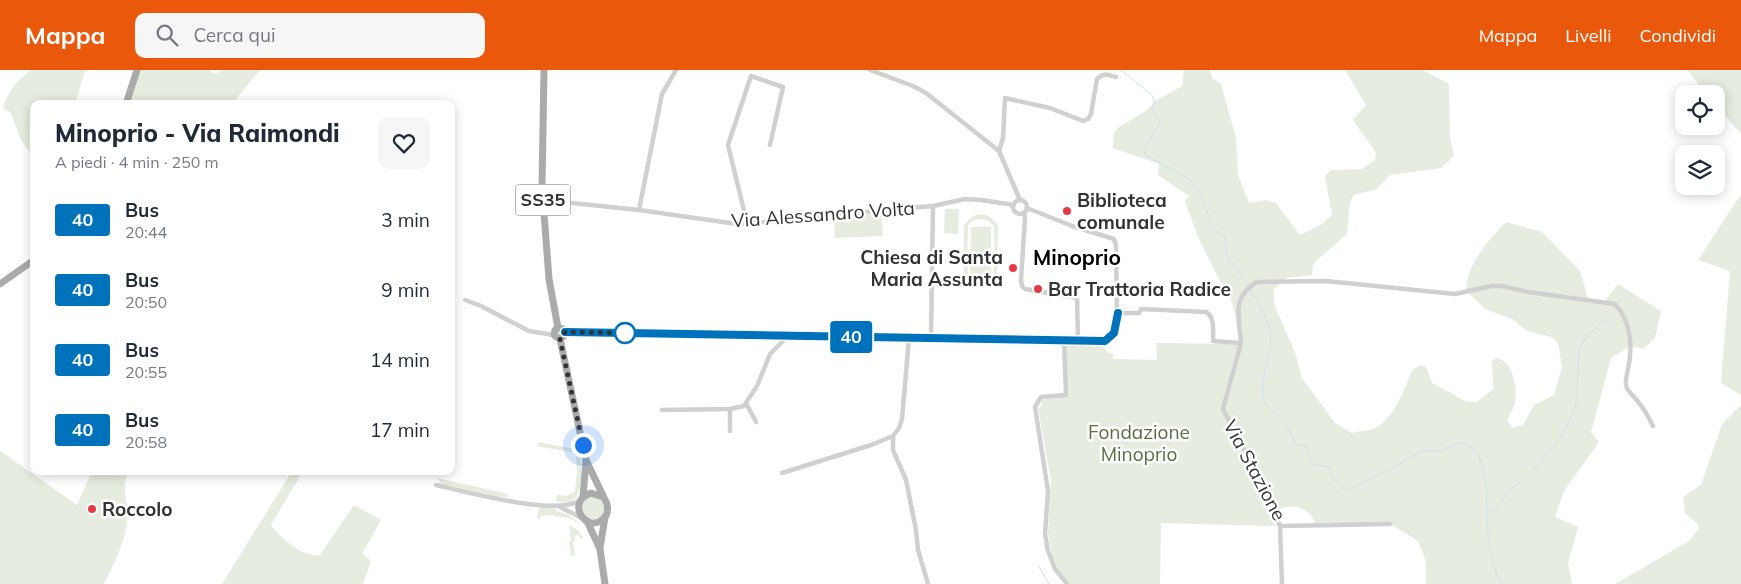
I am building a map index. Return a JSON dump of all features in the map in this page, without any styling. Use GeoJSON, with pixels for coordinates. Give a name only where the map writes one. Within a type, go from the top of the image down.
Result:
{"type":"FeatureCollection","features":[{"type":"Feature","properties":{"kind":"main road"},"geometry":{"type":"LineString","coordinates":[[127,100],[138,70]]}},
{"type":"Feature","properties":{"kind":"main road","name":"SS35"},"geometry":{"type":"LineString","coordinates":[[544,70],[543,200],[549,279],[586,460],[608,504],[600,549],[605,584]]}},
{"type":"Feature","properties":{"kind":"main road"},"geometry":{"type":"LineString","coordinates":[[0,284],[30,263]]}},
{"type":"Feature","properties":{"kind":"main road","name":"SS35"},"geometry":{"type":"LineString","coordinates":[[586,460],[582,499],[579,509],[600,549]]}},
{"type":"Feature","properties":{"kind":"main road"},"geometry":{"type":"LineString","coordinates":[[582,499],[591,493],[603,497]]}},
{"type":"Feature","properties":{"kind":"main road"},"geometry":{"type":"LineString","coordinates":[[585,520],[597,522],[605,517]]}},
{"type":"Feature","properties":{"kind":"street"},"geometry":{"type":"LineString","coordinates":[[639,210],[662,94],[676,70]]}},
{"type":"Feature","properties":{"kind":"street"},"geometry":{"type":"LineString","coordinates":[[870,70],[913,86],[926,93],[1000,151],[1020,200],[1026,203],[1020,280],[1022,286],[1025,289],[1077,298],[1078,340]]}},
{"type":"Feature","properties":{"kind":"street"},"geometry":{"type":"LineString","coordinates":[[1000,151],[1003,138],[1005,98],[1050,108],[1083,121],[1088,119],[1091,114],[1097,78],[1105,74],[1116,77]]}},
{"type":"Feature","properties":{"kind":"street"},"geometry":{"type":"LineString","coordinates":[[747,223],[728,145],[751,76],[783,86],[770,145]]}},
{"type":"Feature","properties":{"kind":"street","name":"Via Alessandro Volta"},"geometry":{"type":"LineString","coordinates":[[543,200],[639,210],[738,224],[831,217],[852,213],[933,206],[965,199],[1014,205]]}},
{"type":"Feature","properties":{"kind":"street"},"geometry":{"type":"LineString","coordinates":[[465,300],[481,306],[529,331],[559,333],[1105,341],[1114,333],[1118,313],[1116,245],[1114,239],[1026,211],[1020,214],[1016,213],[1013,209],[1014,205],[1020,200]]}},
{"type":"Feature","properties":{"kind":"street"},"geometry":{"type":"LineString","coordinates":[[931,338],[933,206]]}},
{"type":"Feature","properties":{"kind":"street","name":"Via Stazione"},"geometry":{"type":"LineString","coordinates":[[1390,524],[1280,526],[1258,475],[1223,409],[1241,343],[1238,306],[1243,293],[1249,286],[1256,282],[1326,280],[1455,294],[1491,286],[1502,286],[1528,292],[1615,304],[1622,311],[1628,328],[1631,346],[1626,379],[1627,388],[1640,404],[1653,426]]}},
{"type":"Feature","properties":{"kind":"street"},"geometry":{"type":"LineString","coordinates":[[1118,313],[1139,313],[1141,309],[1206,312],[1212,319],[1213,342],[1241,343]]}},
{"type":"Feature","properties":{"kind":"street"},"geometry":{"type":"LineString","coordinates":[[662,410],[736,409],[744,406],[757,386],[767,359],[783,341],[785,335]]}},
{"type":"Feature","properties":{"kind":"street"},"geometry":{"type":"LineString","coordinates":[[782,473],[871,445],[893,436],[899,428],[902,419],[909,338]]}},
{"type":"Feature","properties":{"kind":"street"},"geometry":{"type":"LineString","coordinates":[[1064,340],[1066,394],[1041,398],[1035,407],[1048,491],[1045,534],[1048,551],[1054,569],[1067,584]]}},
{"type":"Feature","properties":{"kind":"street"},"geometry":{"type":"LineString","coordinates":[[746,403],[756,422]]}},
{"type":"Feature","properties":{"kind":"street"},"geometry":{"type":"LineString","coordinates":[[730,409],[730,432]]}},
{"type":"Feature","properties":{"kind":"street"},"geometry":{"type":"LineString","coordinates":[[893,436],[893,450],[906,480],[918,550],[928,584]]}},
{"type":"Feature","properties":{"kind":"street"},"geometry":{"type":"LineString","coordinates":[[436,485],[495,499],[558,506],[572,506],[582,499]]}},
{"type":"Feature","properties":{"kind":"street"},"geometry":{"type":"LineString","coordinates":[[558,506],[585,520]]}},
{"type":"Feature","properties":{"kind":"street"},"geometry":{"type":"LineString","coordinates":[[1280,526],[1282,584]]}},
{"type":"Feature","properties":{"kind":"green space"},"geometry":{"type":"Polygon","coordinates":[[[31,70],[85,70],[76,100],[30,100],[30,152],[17,131],[11,113],[3,108],[14,86],[31,70]]]}},
{"type":"Feature","properties":{"kind":"green space"},"geometry":{"type":"Polygon","coordinates":[[[140,70],[209,70],[214,74],[224,70],[260,70],[235,100],[129,100],[140,70]]]}},
{"type":"Feature","properties":{"kind":"green space"},"geometry":{"type":"Polygon","coordinates":[[[1184,70],[1210,70],[1212,78],[1221,84],[1236,138],[1238,175],[1249,203],[1266,200],[1276,203],[1300,235],[1322,224],[1332,215],[1325,176],[1331,170],[1362,169],[1375,160],[1376,153],[1353,120],[1366,105],[1345,70],[1423,70],[1449,84],[1450,138],[1454,156],[1441,168],[1390,175],[1377,189],[1354,195],[1350,202],[1347,234],[1313,264],[1312,275],[1287,278],[1274,289],[1274,304],[1296,355],[1302,378],[1335,423],[1352,433],[1372,429],[1382,424],[1398,402],[1412,370],[1421,365],[1426,367],[1432,383],[1467,402],[1477,402],[1493,389],[1492,361],[1497,358],[1503,361],[1508,365],[1514,378],[1516,393],[1514,406],[1507,420],[1513,428],[1523,425],[1534,405],[1554,395],[1562,367],[1558,343],[1551,337],[1527,331],[1512,319],[1485,309],[1466,290],[1470,270],[1475,261],[1506,222],[1542,232],[1580,271],[1588,299],[1604,302],[1618,284],[1661,311],[1655,338],[1643,349],[1631,346],[1611,358],[1591,432],[1599,442],[1564,491],[1555,517],[1578,527],[1568,563],[1572,584],[1426,584],[1426,562],[1418,541],[1390,524],[1316,524],[1309,513],[1299,507],[1288,506],[1276,511],[1260,474],[1224,410],[1241,337],[1231,299],[1198,237],[1185,202],[1189,196],[1158,175],[1159,164],[1113,148],[1114,133],[1119,127],[1147,110],[1155,101],[1182,86],[1184,70]]]}},
{"type":"Feature","properties":{"kind":"green space"},"geometry":{"type":"Polygon","coordinates":[[[1687,70],[1741,70],[1741,134],[1725,115],[1725,85],[1700,85],[1687,70]]]}},
{"type":"Feature","properties":{"kind":"green space"},"geometry":{"type":"Polygon","coordinates":[[[1741,194],[1741,395],[1721,383],[1730,271],[1698,260],[1741,194]]]}},
{"type":"Feature","properties":{"kind":"green space"},"geometry":{"type":"Polygon","coordinates":[[[945,209],[959,209],[958,234],[944,233],[945,209]]]}},
{"type":"Feature","properties":{"kind":"green space"},"geometry":{"type":"Polygon","coordinates":[[[881,213],[883,236],[835,238],[834,219],[881,213]]]}},
{"type":"Feature","properties":{"kind":"green space"},"geometry":{"type":"Polygon","coordinates":[[[981,214],[989,216],[998,225],[997,274],[991,284],[981,287],[971,284],[964,275],[964,225],[973,216],[981,214]],[[978,219],[972,221],[968,226],[968,273],[971,280],[978,283],[989,281],[992,278],[994,269],[994,226],[987,220],[978,219]]]}},
{"type":"Feature","properties":{"kind":"green space"},"geometry":{"type":"Polygon","coordinates":[[[971,227],[991,227],[991,275],[970,275],[971,227]]]}},
{"type":"Feature","properties":{"kind":"green space","name":"Fondazione Minoprio"},"geometry":{"type":"Polygon","coordinates":[[[1156,343],[1239,344],[1222,409],[1260,482],[1275,526],[1161,523],[1160,584],[1069,584],[1059,572],[1052,556],[1048,534],[1051,480],[1038,409],[1041,406],[1042,400],[1068,396],[1066,344],[1103,345],[1107,352],[1113,354],[1113,359],[1157,360],[1156,343]]]}},
{"type":"Feature","properties":{"kind":"green space"},"geometry":{"type":"Polygon","coordinates":[[[1741,405],[1741,584],[1615,584],[1689,541],[1698,530],[1698,524],[1685,513],[1683,497],[1701,485],[1722,424],[1741,405]]]}},
{"type":"Feature","properties":{"kind":"green space"},"geometry":{"type":"Polygon","coordinates":[[[538,442],[580,450],[582,469],[580,485],[576,497],[572,501],[567,503],[556,502],[557,495],[567,496],[575,491],[577,473],[576,453],[537,446],[538,442]]]}},
{"type":"Feature","properties":{"kind":"green space"},"geometry":{"type":"Polygon","coordinates":[[[0,451],[30,472],[30,475],[34,475],[77,505],[90,475],[127,475],[125,483],[126,530],[118,554],[104,584],[0,584],[0,451]]]}},
{"type":"Feature","properties":{"kind":"green space"},"geometry":{"type":"Polygon","coordinates":[[[290,475],[301,475],[271,525],[286,541],[307,554],[320,555],[354,505],[381,520],[362,554],[371,562],[363,584],[222,584],[290,475]]]}},
{"type":"Feature","properties":{"kind":"green space"},"geometry":{"type":"Polygon","coordinates":[[[437,478],[508,494],[507,497],[497,497],[442,484],[437,478]]]}},
{"type":"Feature","properties":{"kind":"green space"},"geometry":{"type":"Polygon","coordinates":[[[593,497],[601,500],[604,508],[601,516],[593,519],[585,516],[582,508],[585,500],[593,497]]]}},
{"type":"Feature","properties":{"kind":"green space"},"geometry":{"type":"Polygon","coordinates":[[[541,507],[556,509],[556,511],[567,514],[582,525],[569,518],[553,515],[540,516],[540,520],[537,517],[541,507]]]}},
{"type":"Feature","properties":{"kind":"green space"},"geometry":{"type":"Polygon","coordinates":[[[569,525],[578,530],[583,538],[580,539],[579,535],[575,536],[575,541],[573,542],[575,555],[571,556],[569,541],[571,540],[569,525]]]}},
{"type":"Feature","properties":{"kind":"waterway"},"geometry":{"type":"LineString","coordinates":[[1121,70],[1152,95],[1154,100],[1153,112],[1160,122],[1148,143],[1145,155],[1188,178],[1192,186],[1201,192],[1212,226],[1225,237],[1227,256],[1248,285]]}},
{"type":"Feature","properties":{"kind":"waterway"},"geometry":{"type":"LineString","coordinates":[[1250,289],[1265,316],[1270,333],[1270,352],[1262,385],[1263,398],[1269,409],[1285,424],[1296,444],[1307,447],[1311,464],[1329,467],[1338,484],[1348,490],[1391,469],[1421,451],[1440,451],[1458,443],[1464,443],[1474,450],[1482,463],[1487,499],[1487,515],[1496,508],[1511,489],[1533,471],[1559,440],[1570,420],[1577,401],[1580,347],[1586,337],[1613,314]]}},
{"type":"Feature","properties":{"kind":"waterway"},"geometry":{"type":"LineString","coordinates":[[1487,516],[1492,559],[1502,584]]}},
{"type":"Feature","properties":{"kind":"waterway"},"geometry":{"type":"LineString","coordinates":[[1038,565],[1049,584]]}},
{"type":"Feature","properties":{"kind":"bus line","name":"40"},"geometry":{"type":"LineString","coordinates":[[565,332],[1105,341],[1114,333],[1118,313]]}},
{"type":"Feature","properties":{"kind":"place","name":"Biblioteca comunale"},"geometry":{"type":"Point","coordinates":[1067,211]}},
{"type":"Feature","properties":{"kind":"place","name":"Chiesa di Santa Maria Assunta"},"geometry":{"type":"Point","coordinates":[1013,268]}},
{"type":"Feature","properties":{"kind":"place","name":"Bar Trattoria Radice"},"geometry":{"type":"Point","coordinates":[1038,289]}},
{"type":"Feature","properties":{"kind":"place","name":"Roccolo"},"geometry":{"type":"Point","coordinates":[92,509]}},
{"type":"Feature","properties":{"kind":"district","name":"Minoprio"},"geometry":{"type":"Point","coordinates":[1077,258]}},
{"type":"Feature","properties":{"kind":"route"},"geometry":{"type":"LineString","coordinates":[[583,445],[560,339],[564,336],[565,332],[634,333],[625,333]]}}]}
